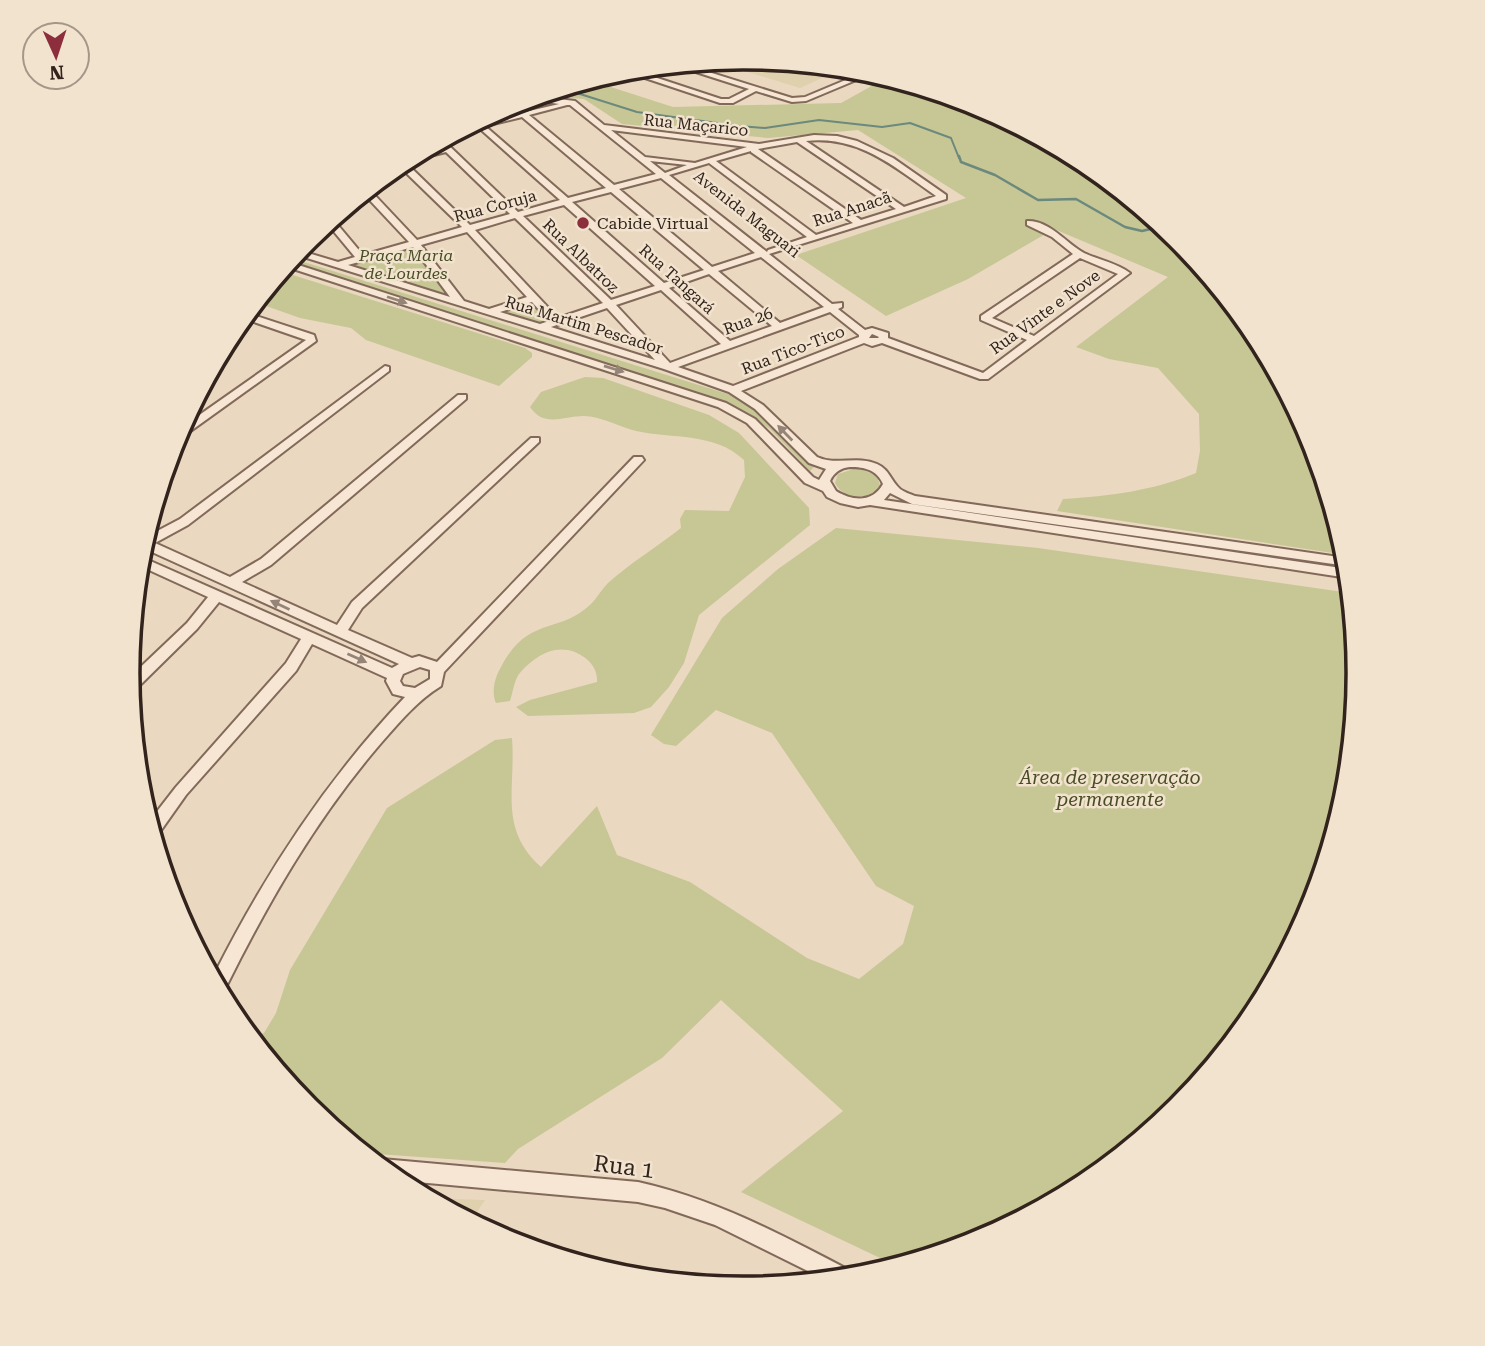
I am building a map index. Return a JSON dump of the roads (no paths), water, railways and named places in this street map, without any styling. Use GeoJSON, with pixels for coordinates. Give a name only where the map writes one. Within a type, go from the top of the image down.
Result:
{"type":"FeatureCollection","features":[{"type":"Feature","properties":{"kind":"street"},"geometry":{"type":"LineString","coordinates":[[700,71],[792,100],[806,99],[850,80]]}},
{"type":"Feature","properties":{"kind":"street"},"geometry":{"type":"LineString","coordinates":[[650,78],[720,101],[730,101],[755,89]]}},
{"type":"Feature","properties":{"kind":"street"},"geometry":{"type":"LineString","coordinates":[[553,101],[572,103]]}},
{"type":"Feature","properties":{"kind":"street"},"geometry":{"type":"LineString","coordinates":[[504,120],[572,103]]}},
{"type":"Feature","properties":{"kind":"street","name":"Avenida Maguari"},"geometry":{"type":"LineString","coordinates":[[572,103],[648,158],[665,174]]}},
{"type":"Feature","properties":{"kind":"street"},"geometry":{"type":"LineString","coordinates":[[524,115],[779,327]]}},
{"type":"Feature","properties":{"kind":"street","name":"Rua Tangará"},"geometry":{"type":"LineString","coordinates":[[484,128],[728,345]]}},
{"type":"Feature","properties":{"kind":"street","name":"Avenida Maguari"},"geometry":{"type":"LineString","coordinates":[[612,131],[835,307],[884,335],[883,340]]}},
{"type":"Feature","properties":{"kind":"street","name":"Rua Maçarico"},"geometry":{"type":"LineString","coordinates":[[612,131],[764,146]]}},
{"type":"Feature","properties":{"kind":"street","name":"Rua Coruja"},"geometry":{"type":"LineString","coordinates":[[337,265],[764,146],[818,136],[860,144],[943,197]]}},
{"type":"Feature","properties":{"kind":"street"},"geometry":{"type":"LineString","coordinates":[[798,139],[903,210]]}},
{"type":"Feature","properties":{"kind":"street"},"geometry":{"type":"LineString","coordinates":[[441,151],[448,149]]}},
{"type":"Feature","properties":{"kind":"street","name":"Rua Albatroz"},"geometry":{"type":"LineString","coordinates":[[448,149],[608,303],[668,367]]}},
{"type":"Feature","properties":{"kind":"street"},"geometry":{"type":"LineString","coordinates":[[754,150],[861,224]]}},
{"type":"Feature","properties":{"kind":"street"},"geometry":{"type":"LineString","coordinates":[[648,158],[699,164]]}},
{"type":"Feature","properties":{"kind":"street"},"geometry":{"type":"LineString","coordinates":[[711,161],[814,238]]}},
{"type":"Feature","properties":{"kind":"street"},"geometry":{"type":"LineString","coordinates":[[410,170],[556,322]]}},
{"type":"Feature","properties":{"kind":"street"},"geometry":{"type":"LineString","coordinates":[[372,197],[414,242],[461,303],[460,309],[455,312],[439,313]]}},
{"type":"Feature","properties":{"kind":"street","name":"Rua Anacã"},"geometry":{"type":"LineString","coordinates":[[540,328],[660,286],[943,197]]}},
{"type":"Feature","properties":{"kind":"street"},"geometry":{"type":"LineString","coordinates":[[1030,223],[1055,235],[1079,254],[985,318],[1033,340]]}},
{"type":"Feature","properties":{"kind":"street"},"geometry":{"type":"LineString","coordinates":[[336,228],[360,257]]}},
{"type":"Feature","properties":{"kind":"street","name":"Rua Vinte e Nove"},"geometry":{"type":"LineString","coordinates":[[883,340],[984,377],[1125,273],[1079,254]]}},
{"type":"Feature","properties":{"kind":"street","name":"Rua Martim Pescador"},"geometry":{"type":"LineString","coordinates":[[308,256],[668,367],[733,390],[758,407],[813,460],[825,465],[868,464],[883,472],[888,484],[897,493],[912,500],[1335,560]]}},
{"type":"Feature","properties":{"kind":"street","name":"Rua Martim Pescador"},"geometry":{"type":"LineString","coordinates":[[296,267],[722,405],[751,421],[809,480],[826,488],[839,500],[872,502],[1337,572]]}},
{"type":"Feature","properties":{"kind":"street"},"geometry":{"type":"LineString","coordinates":[[489,312],[533,298]]}},
{"type":"Feature","properties":{"kind":"street","name":"Avenida Maguari"},"geometry":{"type":"LineString","coordinates":[[835,307],[864,337]]}},
{"type":"Feature","properties":{"kind":"street","name":"Rua 26"},"geometry":{"type":"LineString","coordinates":[[668,367],[835,307]]}},
{"type":"Feature","properties":{"kind":"street"},"geometry":{"type":"LineString","coordinates":[[193,424],[311,341],[310,337],[255,319]]}},
{"type":"Feature","properties":{"kind":"street"},"geometry":{"type":"LineString","coordinates":[[864,337],[875,331]]}},
{"type":"Feature","properties":{"kind":"street"},"geometry":{"type":"LineString","coordinates":[[864,337],[875,343],[883,340]]}},
{"type":"Feature","properties":{"kind":"street","name":"Rua Tico-Tico"},"geometry":{"type":"LineString","coordinates":[[733,390],[864,337]]}},
{"type":"Feature","properties":{"kind":"street"},"geometry":{"type":"LineString","coordinates":[[154,542],[184,522],[385,369]]}},
{"type":"Feature","properties":{"kind":"street"},"geometry":{"type":"LineString","coordinates":[[231,582],[266,562],[462,397]]}},
{"type":"Feature","properties":{"kind":"street"},"geometry":{"type":"LineString","coordinates":[[339,632],[357,605],[535,440]]}},
{"type":"Feature","properties":{"kind":"street"},"geometry":{"type":"LineString","coordinates":[[153,547],[408,663],[433,666],[463,644],[638,460]]}},
{"type":"Feature","properties":{"kind":"street"},"geometry":{"type":"LineString","coordinates":[[826,488],[827,474],[841,464]]}},
{"type":"Feature","properties":{"kind":"street"},"geometry":{"type":"LineString","coordinates":[[872,502],[884,494],[888,484]]}},
{"type":"Feature","properties":{"kind":"street"},"geometry":{"type":"LineString","coordinates":[[246,589],[266,562]]}},
{"type":"Feature","properties":{"kind":"street"},"geometry":{"type":"LineString","coordinates":[[180,578],[195,565]]}},
{"type":"Feature","properties":{"kind":"street"},"geometry":{"type":"LineString","coordinates":[[149,566],[395,675]]}},
{"type":"Feature","properties":{"kind":"street"},"geometry":{"type":"LineString","coordinates":[[140,676],[192,626],[217,594]]}},
{"type":"Feature","properties":{"kind":"street"},"geometry":{"type":"LineString","coordinates":[[192,626],[230,600]]}},
{"type":"Feature","properties":{"kind":"street"},"geometry":{"type":"LineString","coordinates":[[322,624],[357,605]]}},
{"type":"Feature","properties":{"kind":"street"},"geometry":{"type":"LineString","coordinates":[[158,821],[211,755],[291,667],[310,636]]}},
{"type":"Feature","properties":{"kind":"street"},"geometry":{"type":"LineString","coordinates":[[291,667],[325,644]]}},
{"type":"Feature","properties":{"kind":"street"},"geometry":{"type":"LineString","coordinates":[[408,663],[395,675],[395,686],[410,694]]}},
{"type":"Feature","properties":{"kind":"street"},"geometry":{"type":"LineString","coordinates":[[222,977],[249,920],[303,832],[344,774],[410,694],[436,682],[433,666]]}},
{"type":"Feature","properties":{"kind":"street","name":"Rua 1"},"geometry":{"type":"LineString","coordinates":[[403,1171],[638,1192],[677,1199],[712,1212],[828,1270]]}},
{"type":"Feature","properties":{"kind":"waterway"},"geometry":{"type":"LineString","coordinates":[[578,93],[637,112],[739,126],[765,128],[819,120],[882,127],[910,123],[951,138],[959,158]]}},
{"type":"Feature","properties":{"kind":"waterway"},"geometry":{"type":"LineString","coordinates":[[959,156],[961,162],[995,175],[1038,200],[1076,199],[1125,227],[1142,231],[1150,229]]}},
{"type":"Feature","properties":{"kind":"place","name":"Cabide Virtual"},"geometry":{"type":"Point","coordinates":[583,223]}},
{"type":"Feature","properties":{"kind":"park label","name":"Praça Maria de Lourdes"},"geometry":{"type":"Point","coordinates":[406,264]}},
{"type":"Feature","properties":{"kind":"park label","name":"Área de preservação permanente"},"geometry":{"type":"Point","coordinates":[1110,788]}}]}
